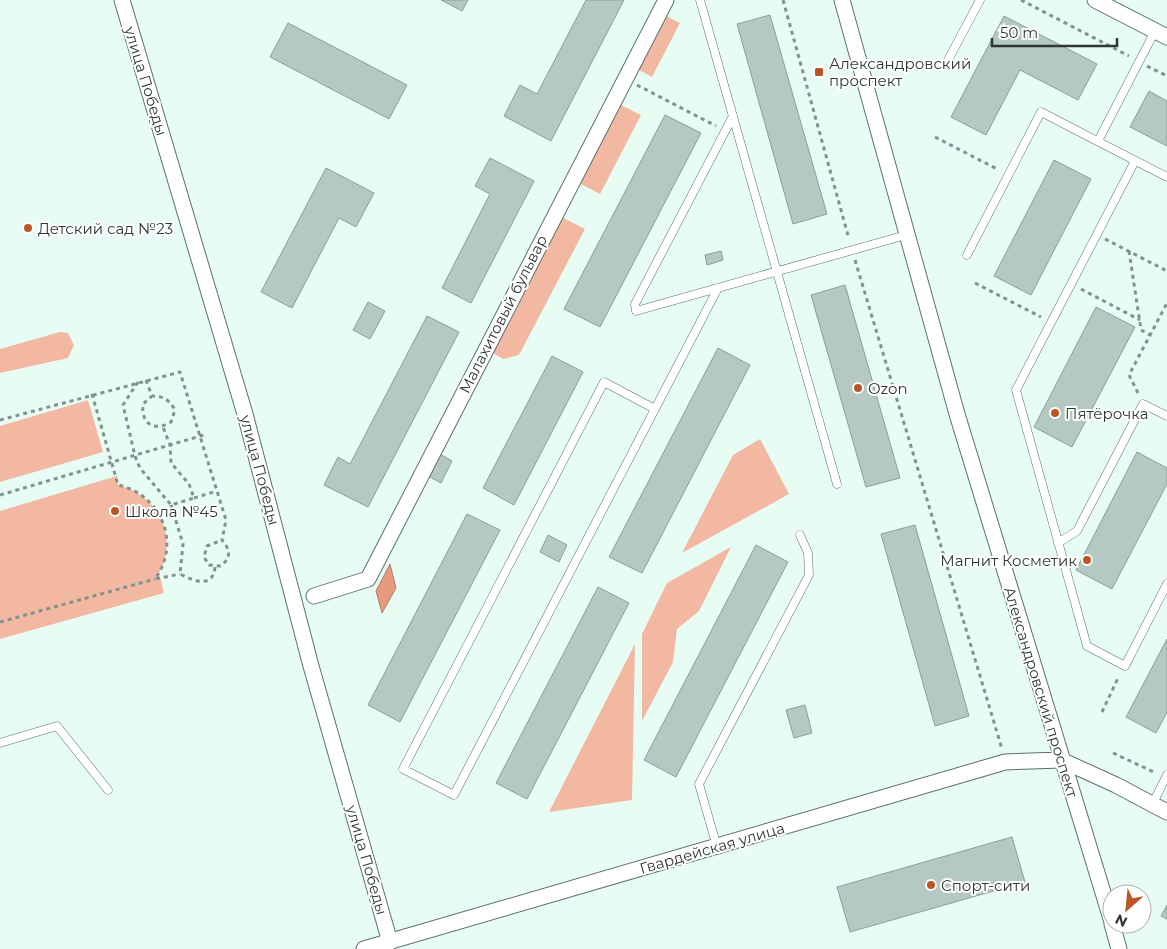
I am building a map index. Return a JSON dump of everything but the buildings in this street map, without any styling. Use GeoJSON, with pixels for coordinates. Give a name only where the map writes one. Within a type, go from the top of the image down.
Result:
{"type":"FeatureCollection","features":[{"type":"Feature","properties":{"kind":"street","name":"улица Победы"},"geometry":{"type":"LineString","coordinates":[[122,0],[245,414],[310,666],[391,946]]}},
{"type":"Feature","properties":{"kind":"street","name":"Малахитовый бульвар"},"geometry":{"type":"LineString","coordinates":[[314,596],[368,579],[624,78],[666,0]]}},
{"type":"Feature","properties":{"kind":"street","name":"Александровский проспект"},"geometry":{"type":"LineString","coordinates":[[842,0],[956,414],[1102,891]]}},
{"type":"Feature","properties":{"kind":"street"},"geometry":{"type":"LineString","coordinates":[[1095,0],[1161,34]]}},
{"type":"Feature","properties":{"kind":"street","name":"Гвардейская улица"},"geometry":{"type":"LineString","coordinates":[[364,949],[391,946],[1005,762],[1061,760]]}},
{"type":"Feature","properties":{"kind":"street"},"geometry":{"type":"LineString","coordinates":[[1061,760],[1116,785],[1167,812]]}},
{"type":"Feature","properties":{"kind":"street","name":"Александровский проспект"},"geometry":{"type":"LineString","coordinates":[[1115,934],[1119,949]]}},
{"type":"Feature","properties":{"kind":"lane"},"geometry":{"type":"LineString","coordinates":[[700,0],[837,484]]}},
{"type":"Feature","properties":{"kind":"lane"},"geometry":{"type":"LineString","coordinates":[[947,62],[980,0]]}},
{"type":"Feature","properties":{"kind":"lane"},"geometry":{"type":"LineString","coordinates":[[1098,141],[1140,62],[1161,34]]}},
{"type":"Feature","properties":{"kind":"lane"},"geometry":{"type":"LineString","coordinates":[[967,255],[1042,112],[1167,177]]}},
{"type":"Feature","properties":{"kind":"lane"},"geometry":{"type":"LineString","coordinates":[[733,116],[635,304],[636,311],[906,235]]}},
{"type":"Feature","properties":{"kind":"lane"},"geometry":{"type":"LineString","coordinates":[[1135,161],[1016,390],[1087,646],[1124,666],[1167,584]]}},
{"type":"Feature","properties":{"kind":"lane"},"geometry":{"type":"LineString","coordinates":[[655,409],[604,382],[403,769],[454,795],[655,409],[718,288]]}},
{"type":"Feature","properties":{"kind":"lane"},"geometry":{"type":"LineString","coordinates":[[1058,543],[1077,531],[1143,404],[1167,416]]}},
{"type":"Feature","properties":{"kind":"lane"},"geometry":{"type":"LineString","coordinates":[[717,847],[699,784],[809,575],[808,553],[800,535]]}},
{"type":"Feature","properties":{"kind":"lane"},"geometry":{"type":"LineString","coordinates":[[0,743],[58,726],[108,790]]}},
{"type":"Feature","properties":{"kind":"lane"},"geometry":{"type":"LineString","coordinates":[[1152,805],[1166,776]]}},
{"type":"Feature","properties":{"kind":"path"},"geometry":{"type":"LineString","coordinates":[[783,0],[852,250],[1005,762]]}},
{"type":"Feature","properties":{"kind":"path"},"geometry":{"type":"LineString","coordinates":[[1020,0],[1167,76]]}},
{"type":"Feature","properties":{"kind":"path"},"geometry":{"type":"LineString","coordinates":[[624,78],[725,131]]}},
{"type":"Feature","properties":{"kind":"path"},"geometry":{"type":"LineString","coordinates":[[935,137],[1008,175]]}},
{"type":"Feature","properties":{"kind":"path"},"geometry":{"type":"LineString","coordinates":[[1097,234],[1167,271]]}},
{"type":"Feature","properties":{"kind":"path"},"geometry":{"type":"LineString","coordinates":[[1129,251],[1141,330],[1150,335]]}},
{"type":"Feature","properties":{"kind":"path"},"geometry":{"type":"LineString","coordinates":[[975,283],[1051,322]]}},
{"type":"Feature","properties":{"kind":"path"},"geometry":{"type":"LineString","coordinates":[[1071,284],[1140,320]]}},
{"type":"Feature","properties":{"kind":"path"},"geometry":{"type":"LineString","coordinates":[[1143,404],[1130,375],[1167,303]]}},
{"type":"Feature","properties":{"kind":"path"},"geometry":{"type":"LineString","coordinates":[[0,420],[180,372],[226,520],[222,540],[229,550],[229,556],[226,562],[215,567],[209,565],[204,557],[205,551],[210,543],[222,540]]}},
{"type":"Feature","properties":{"kind":"path"},"geometry":{"type":"LineString","coordinates":[[147,380],[152,396]]}},
{"type":"Feature","properties":{"kind":"path"},"geometry":{"type":"LineString","coordinates":[[137,382],[123,405],[135,456],[140,468],[171,505],[183,544],[180,574]]}},
{"type":"Feature","properties":{"kind":"path"},"geometry":{"type":"LineString","coordinates":[[92,394],[118,485],[132,488],[145,496],[160,516],[166,531],[167,548],[155,579]]}},
{"type":"Feature","properties":{"kind":"path"},"geometry":{"type":"LineString","coordinates":[[152,396],[162,396],[169,401],[175,410],[171,422],[163,427],[156,428],[146,421],[142,414],[143,404],[152,396]]}},
{"type":"Feature","properties":{"kind":"path"},"geometry":{"type":"LineString","coordinates":[[163,427],[170,445],[171,463],[189,484],[194,498]]}},
{"type":"Feature","properties":{"kind":"path"},"geometry":{"type":"LineString","coordinates":[[0,495],[207,434]]}},
{"type":"Feature","properties":{"kind":"path"},"geometry":{"type":"LineString","coordinates":[[171,505],[217,491]]}},
{"type":"Feature","properties":{"kind":"path"},"geometry":{"type":"LineString","coordinates":[[0,622],[155,579],[180,574],[193,581],[211,580],[215,567]]}},
{"type":"Feature","properties":{"kind":"path"},"geometry":{"type":"LineString","coordinates":[[1102,712],[1124,666]]}},
{"type":"Feature","properties":{"kind":"path"},"geometry":{"type":"LineString","coordinates":[[1114,753],[1166,776]]}},
{"type":"Feature","properties":{"kind":"shaded area"},"geometry":{"type":"Polygon","coordinates":[[[662,14],[680,23],[652,77],[635,68],[662,14]]]}},
{"type":"Feature","properties":{"kind":"shaded area"},"geometry":{"type":"Polygon","coordinates":[[[617,103],[641,115],[600,194],[577,182],[617,103]]]}},
{"type":"Feature","properties":{"kind":"shaded area"},"geometry":{"type":"Polygon","coordinates":[[[558,215],[585,229],[519,355],[503,359],[488,350],[558,215]]]}},
{"type":"Feature","properties":{"kind":"shaded area"},"geometry":{"type":"Polygon","coordinates":[[[60,332],[68,333],[74,345],[68,358],[0,373],[0,349],[60,332]]]}},
{"type":"Feature","properties":{"kind":"shaded area"},"geometry":{"type":"Polygon","coordinates":[[[88,400],[103,452],[0,482],[0,426],[88,400]]]}},
{"type":"Feature","properties":{"kind":"shaded area"},"geometry":{"type":"Polygon","coordinates":[[[760,439],[789,494],[682,553],[733,455],[760,439]]]}},
{"type":"Feature","properties":{"kind":"shaded area"},"geometry":{"type":"Polygon","coordinates":[[[117,476],[118,485],[133,490],[145,499],[155,509],[162,521],[167,549],[163,564],[156,578],[160,577],[164,593],[0,639],[0,511],[117,476]]]}},
{"type":"Feature","properties":{"kind":"shaded area"},"geometry":{"type":"Polygon","coordinates":[[[731,547],[699,611],[677,629],[673,662],[642,721],[642,634],[667,583],[731,547]]]}},
{"type":"Feature","properties":{"kind":"shaded area"},"geometry":{"type":"Polygon","coordinates":[[[390,564],[396,588],[382,613],[376,591],[390,564]]]}},
{"type":"Feature","properties":{"kind":"shaded area"},"geometry":{"type":"Polygon","coordinates":[[[635,644],[632,800],[549,812],[635,644]]]}},
{"type":"Feature","properties":{"kind":"place","name":"Александровский проспект"},"geometry":{"type":"Point","coordinates":[819,72]}},
{"type":"Feature","properties":{"kind":"place","name":"Детский сад №23"},"geometry":{"type":"Point","coordinates":[28,228]}},
{"type":"Feature","properties":{"kind":"place","name":"Ozon"},"geometry":{"type":"Point","coordinates":[858,388]}},
{"type":"Feature","properties":{"kind":"place","name":"Пятёрочка"},"geometry":{"type":"Point","coordinates":[1055,413]}},
{"type":"Feature","properties":{"kind":"place","name":"Школа №45"},"geometry":{"type":"Point","coordinates":[115,511]}},
{"type":"Feature","properties":{"kind":"place","name":"Магнит Косметик"},"geometry":{"type":"Point","coordinates":[1087,560]}},
{"type":"Feature","properties":{"kind":"place","name":"Спорт-сити"},"geometry":{"type":"Point","coordinates":[931,885]}}]}
